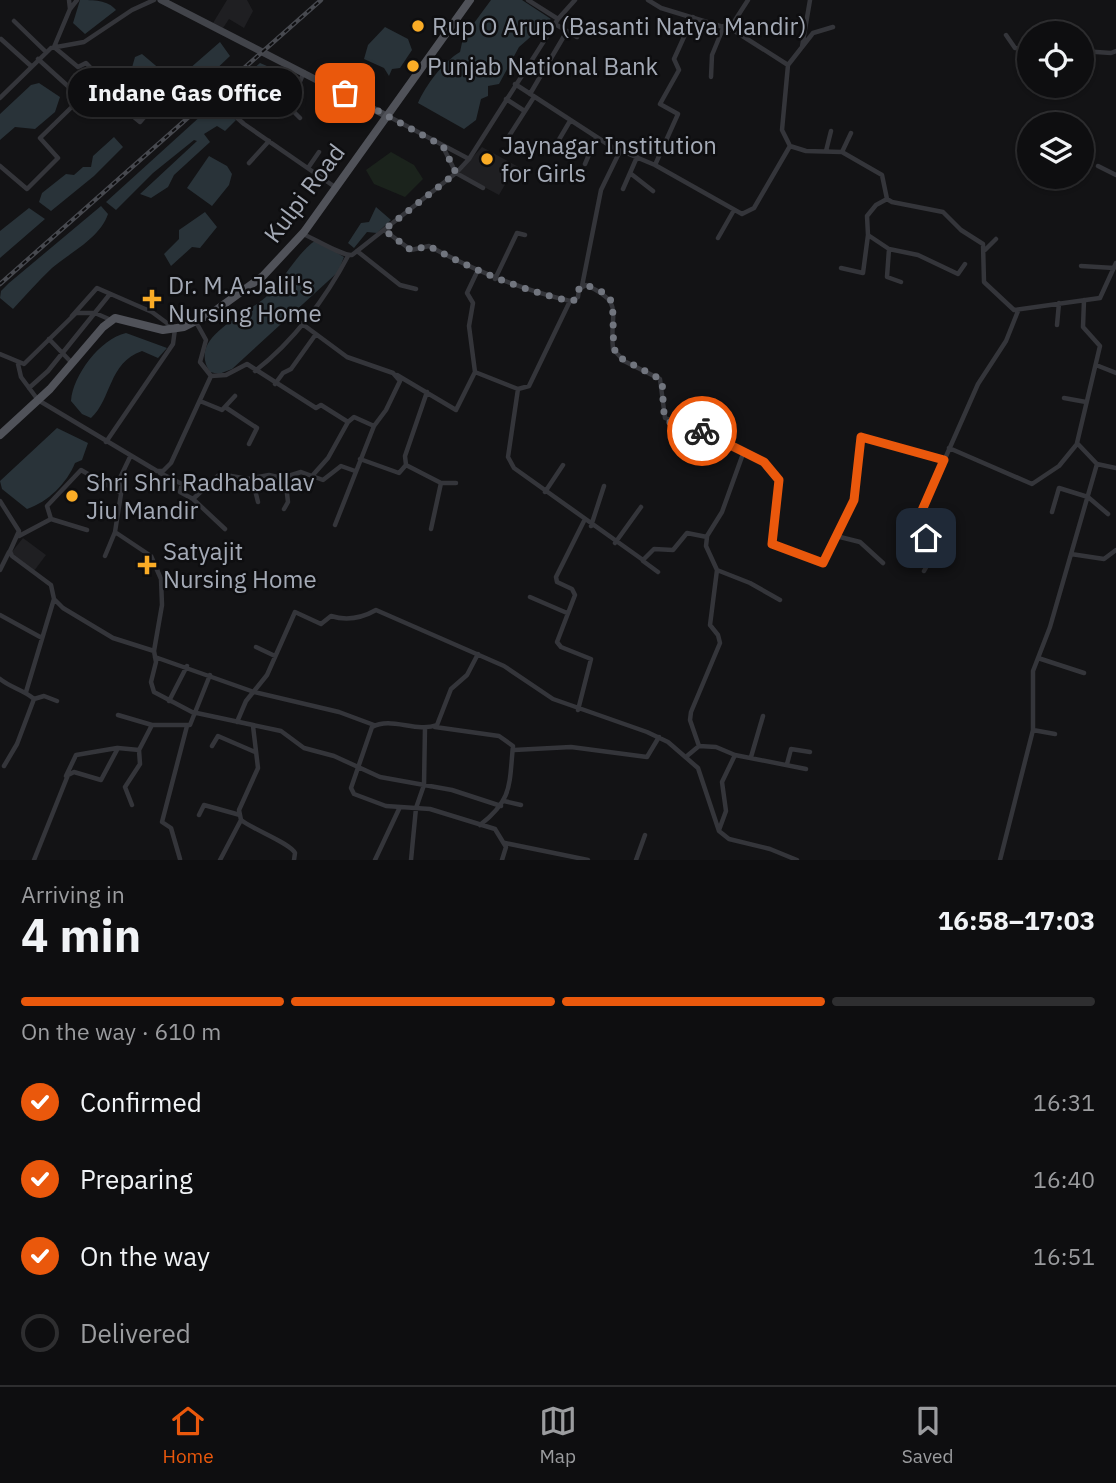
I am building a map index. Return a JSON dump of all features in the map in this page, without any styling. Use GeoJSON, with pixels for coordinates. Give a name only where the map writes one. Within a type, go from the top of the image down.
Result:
{"type":"FeatureCollection","features":[{"type":"Feature","properties":{"kind":"main road"},"geometry":{"type":"LineString","coordinates":[[161,0],[255,50],[304,71],[385,115]]}},
{"type":"Feature","properties":{"kind":"main road","name":"Kulpi Road"},"geometry":{"type":"LineString","coordinates":[[111,320],[121,317],[150,328],[174,329],[196,321],[263,276],[302,234],[470,0]]}},
{"type":"Feature","properties":{"kind":"main road"},"geometry":{"type":"LineString","coordinates":[[0,435],[38,400],[111,320]]}},
{"type":"Feature","properties":{"kind":"street"},"geometry":{"type":"LineString","coordinates":[[69,0],[70,9]]}},
{"type":"Feature","properties":{"kind":"street"},"geometry":{"type":"LineString","coordinates":[[54,47],[70,9],[77,0]]}},
{"type":"Feature","properties":{"kind":"street"},"geometry":{"type":"LineString","coordinates":[[135,0],[140,6]]}},
{"type":"Feature","properties":{"kind":"street"},"geometry":{"type":"LineString","coordinates":[[0,98],[46,52],[54,47],[84,42],[140,6],[155,0]]}},
{"type":"Feature","properties":{"kind":"street"},"geometry":{"type":"LineString","coordinates":[[528,0],[577,37]]}},
{"type":"Feature","properties":{"kind":"street"},"geometry":{"type":"LineString","coordinates":[[255,371],[278,353],[332,283],[348,256],[456,173],[469,159],[557,22],[575,0]]}},
{"type":"Feature","properties":{"kind":"street"},"geometry":{"type":"LineString","coordinates":[[648,0],[654,5],[727,27],[788,65]]}},
{"type":"Feature","properties":{"kind":"street"},"geometry":{"type":"LineString","coordinates":[[711,77],[712,55],[727,27],[748,0]]}},
{"type":"Feature","properties":{"kind":"street"},"geometry":{"type":"LineString","coordinates":[[802,48],[810,0]]}},
{"type":"Feature","properties":{"kind":"street"},"geometry":{"type":"LineString","coordinates":[[655,165],[678,114],[660,104],[679,71],[674,59],[693,17]]}},
{"type":"Feature","properties":{"kind":"street"},"geometry":{"type":"LineString","coordinates":[[14,21],[46,52]]}},
{"type":"Feature","properties":{"kind":"street"},"geometry":{"type":"LineString","coordinates":[[790,146],[782,130],[788,65],[817,30],[833,27]]}},
{"type":"Feature","properties":{"kind":"street"},"geometry":{"type":"LineString","coordinates":[[509,136],[567,31]]}},
{"type":"Feature","properties":{"kind":"street"},"geometry":{"type":"LineString","coordinates":[[1006,35],[1017,48]]}},
{"type":"Feature","properties":{"kind":"street"},"geometry":{"type":"LineString","coordinates":[[1,39],[31,66]]}},
{"type":"Feature","properties":{"kind":"street"},"geometry":{"type":"LineString","coordinates":[[54,47],[78,67],[86,63],[109,87],[108,96],[141,122],[147,114]]}},
{"type":"Feature","properties":{"kind":"street"},"geometry":{"type":"LineString","coordinates":[[1094,52],[1111,54],[1116,51]]}},
{"type":"Feature","properties":{"kind":"street"},"geometry":{"type":"LineString","coordinates":[[0,166],[27,189],[58,158],[40,138],[80,98],[38,59]]}},
{"type":"Feature","properties":{"kind":"street"},"geometry":{"type":"LineString","coordinates":[[300,118],[289,107],[304,71]]}},
{"type":"Feature","properties":{"kind":"street"},"geometry":{"type":"LineString","coordinates":[[515,85],[596,138],[655,165],[743,214],[750,212],[790,146]]}},
{"type":"Feature","properties":{"kind":"street"},"geometry":{"type":"LineString","coordinates":[[506,99],[523,110]]}},
{"type":"Feature","properties":{"kind":"street"},"geometry":{"type":"LineString","coordinates":[[218,100],[269,141],[335,187]]}},
{"type":"Feature","properties":{"kind":"street"},"geometry":{"type":"LineString","coordinates":[[385,115],[469,159]]}},
{"type":"Feature","properties":{"kind":"street"},"geometry":{"type":"LineString","coordinates":[[557,143],[570,121]]}},
{"type":"Feature","properties":{"kind":"street"},"geometry":{"type":"LineString","coordinates":[[826,151],[831,131]]}},
{"type":"Feature","properties":{"kind":"street"},"geometry":{"type":"LineString","coordinates":[[842,152],[851,133]]}},
{"type":"Feature","properties":{"kind":"street"},"geometry":{"type":"LineString","coordinates":[[585,164],[596,138]]}},
{"type":"Feature","properties":{"kind":"street"},"geometry":{"type":"LineString","coordinates":[[249,163],[269,141]]}},
{"type":"Feature","properties":{"kind":"street"},"geometry":{"type":"LineString","coordinates":[[443,146],[456,173],[483,188]]}},
{"type":"Feature","properties":{"kind":"street"},"geometry":{"type":"LineString","coordinates":[[790,146],[842,152],[882,175],[887,199]]}},
{"type":"Feature","properties":{"kind":"street"},"geometry":{"type":"LineString","coordinates":[[384,230],[411,250],[429,246],[495,279],[570,301],[575,300],[582,286],[601,190],[620,151]]}},
{"type":"Feature","properties":{"kind":"street"},"geometry":{"type":"LineString","coordinates":[[308,168],[319,152]]}},
{"type":"Feature","properties":{"kind":"street"},"geometry":{"type":"LineString","coordinates":[[623,189],[637,157]]}},
{"type":"Feature","properties":{"kind":"street"},"geometry":{"type":"LineString","coordinates":[[1098,166],[1116,175]]}},
{"type":"Feature","properties":{"kind":"street"},"geometry":{"type":"LineString","coordinates":[[630,173],[653,191]]}},
{"type":"Feature","properties":{"kind":"street"},"geometry":{"type":"LineString","coordinates":[[841,268],[863,273],[867,216],[876,205],[887,199]]}},
{"type":"Feature","properties":{"kind":"street"},"geometry":{"type":"LineString","coordinates":[[887,199],[901,205],[943,212],[961,230],[984,244],[984,282],[1018,311]]}},
{"type":"Feature","properties":{"kind":"street"},"geometry":{"type":"LineString","coordinates":[[719,238],[734,209]]}},
{"type":"Feature","properties":{"kind":"street"},"geometry":{"type":"LineString","coordinates":[[495,279],[517,233],[525,234]]}},
{"type":"Feature","properties":{"kind":"street"},"geometry":{"type":"LineString","coordinates":[[302,234],[348,256]]}},
{"type":"Feature","properties":{"kind":"street"},"geometry":{"type":"LineString","coordinates":[[867,235],[888,249],[918,255],[958,274],[965,264]]}},
{"type":"Feature","properties":{"kind":"street"},"geometry":{"type":"LineString","coordinates":[[985,250],[996,239]]}},
{"type":"Feature","properties":{"kind":"street"},"geometry":{"type":"LineString","coordinates":[[888,249],[887,277],[901,282]]}},
{"type":"Feature","properties":{"kind":"street"},"geometry":{"type":"LineString","coordinates":[[356,251],[400,285],[416,289]]}},
{"type":"Feature","properties":{"kind":"street"},"geometry":{"type":"LineString","coordinates":[[1018,311],[1100,298],[1115,266],[1081,266]]}},
{"type":"Feature","properties":{"kind":"street"},"geometry":{"type":"LineString","coordinates":[[301,323],[354,360],[393,373],[456,410],[475,372],[469,326],[473,303],[467,293],[477,272]]}},
{"type":"Feature","properties":{"kind":"street"},"geometry":{"type":"LineString","coordinates":[[582,286],[586,285],[611,299],[613,349],[624,361],[660,379],[663,385],[663,411],[669,422],[711,434],[744,451],[764,462],[779,480],[772,544],[823,563],[854,500],[861,437],[944,460]]}},
{"type":"Feature","properties":{"kind":"street"},"geometry":{"type":"LineString","coordinates":[[18,364],[27,362],[97,288],[152,312],[174,329],[173,344],[106,442]]}},
{"type":"Feature","properties":{"kind":"street"},"geometry":{"type":"LineString","coordinates":[[29,388],[63,352],[110,294]]}},
{"type":"Feature","properties":{"kind":"street"},"geometry":{"type":"LineString","coordinates":[[949,447],[1032,484],[1059,466],[1077,443],[1100,346],[1083,327],[1084,300]]}},
{"type":"Feature","properties":{"kind":"street"},"geometry":{"type":"LineString","coordinates":[[475,372],[482,378],[518,389],[529,386],[570,301]]}},
{"type":"Feature","properties":{"kind":"street"},"geometry":{"type":"LineString","coordinates":[[1058,325],[1059,303]]}},
{"type":"Feature","properties":{"kind":"street"},"geometry":{"type":"LineString","coordinates":[[923,571],[939,545],[913,531],[982,376],[1006,341],[1018,311]]}},
{"type":"Feature","properties":{"kind":"street"},"geometry":{"type":"LineString","coordinates":[[72,316],[95,313],[111,320]]}},
{"type":"Feature","properties":{"kind":"street"},"geometry":{"type":"LineString","coordinates":[[196,321],[206,340],[200,362],[211,376]]}},
{"type":"Feature","properties":{"kind":"street"},"geometry":{"type":"LineString","coordinates":[[275,384],[283,373],[291,369],[316,334]]}},
{"type":"Feature","properties":{"kind":"street"},"geometry":{"type":"LineString","coordinates":[[49,339],[72,363]]}},
{"type":"Feature","properties":{"kind":"street"},"geometry":{"type":"LineString","coordinates":[[0,354],[18,364],[38,400],[130,457],[182,484],[180,492],[193,499],[225,529]]}},
{"type":"Feature","properties":{"kind":"street"},"geometry":{"type":"LineString","coordinates":[[211,376],[226,375],[244,363],[316,408],[321,405],[348,422]]}},
{"type":"Feature","properties":{"kind":"street"},"geometry":{"type":"LineString","coordinates":[[1096,365],[1116,373]]}},
{"type":"Feature","properties":{"kind":"street"},"geometry":{"type":"LineString","coordinates":[[335,525],[374,426],[400,385],[393,373]]}},
{"type":"Feature","properties":{"kind":"street"},"geometry":{"type":"LineString","coordinates":[[157,471],[163,471],[171,463],[211,376]]}},
{"type":"Feature","properties":{"kind":"street"},"geometry":{"type":"LineString","coordinates":[[518,389],[508,457],[514,468],[658,572]]}},
{"type":"Feature","properties":{"kind":"street"},"geometry":{"type":"LineString","coordinates":[[406,465],[405,456],[427,392]]}},
{"type":"Feature","properties":{"kind":"street"},"geometry":{"type":"LineString","coordinates":[[200,401],[222,410],[235,396]]}},
{"type":"Feature","properties":{"kind":"street"},"geometry":{"type":"LineString","coordinates":[[1064,398],[1086,402]]}},
{"type":"Feature","properties":{"kind":"street"},"geometry":{"type":"LineString","coordinates":[[225,407],[257,428],[249,444]]}},
{"type":"Feature","properties":{"kind":"street"},"geometry":{"type":"LineString","coordinates":[[312,476],[328,458],[348,422],[354,417],[374,426]]}},
{"type":"Feature","properties":{"kind":"street"},"geometry":{"type":"LineString","coordinates":[[1077,443],[1097,464],[1116,468]]}},
{"type":"Feature","properties":{"kind":"street"},"geometry":{"type":"LineString","coordinates":[[699,746],[690,720],[720,643],[718,635],[710,625],[717,570],[706,546],[707,537],[725,504],[744,451]]}},
{"type":"Feature","properties":{"kind":"street"},"geometry":{"type":"LineString","coordinates":[[105,556],[115,532],[121,494],[119,480],[130,457]]}},
{"type":"Feature","properties":{"kind":"street"},"geometry":{"type":"LineString","coordinates":[[360,459],[398,473],[406,465]]}},
{"type":"Feature","properties":{"kind":"street"},"geometry":{"type":"LineString","coordinates":[[1000,860],[1033,730],[1035,707],[1031,679],[1097,464]]}},
{"type":"Feature","properties":{"kind":"street"},"geometry":{"type":"LineString","coordinates":[[406,465],[441,483],[456,483]]}},
{"type":"Feature","properties":{"kind":"street"},"geometry":{"type":"LineString","coordinates":[[545,492],[563,465]]}},
{"type":"Feature","properties":{"kind":"street"},"geometry":{"type":"LineString","coordinates":[[193,499],[219,474],[253,478],[285,477],[301,472],[323,480],[341,466],[355,471]]}},
{"type":"Feature","properties":{"kind":"street"},"geometry":{"type":"LineString","coordinates":[[51,519],[47,506],[81,470],[121,494]]}},
{"type":"Feature","properties":{"kind":"street"},"geometry":{"type":"LineString","coordinates":[[284,509],[288,502],[285,477]]}},
{"type":"Feature","properties":{"kind":"street"},"geometry":{"type":"LineString","coordinates":[[253,478],[258,502]]}},
{"type":"Feature","properties":{"kind":"street"},"geometry":{"type":"LineString","coordinates":[[431,529],[441,483]]}},
{"type":"Feature","properties":{"kind":"street"},"geometry":{"type":"LineString","coordinates":[[591,526],[604,486]]}},
{"type":"Feature","properties":{"kind":"street"},"geometry":{"type":"LineString","coordinates":[[1052,512],[1059,488],[1088,497],[1108,514]]}},
{"type":"Feature","properties":{"kind":"street"},"geometry":{"type":"LineString","coordinates":[[0,501],[17,526],[19,536]]}},
{"type":"Feature","properties":{"kind":"street"},"geometry":{"type":"LineString","coordinates":[[615,543],[642,507]]}},
{"type":"Feature","properties":{"kind":"street"},"geometry":{"type":"LineString","coordinates":[[0,570],[19,536],[51,519],[87,530]]}},
{"type":"Feature","properties":{"kind":"street"},"geometry":{"type":"LineString","coordinates":[[578,710],[592,662],[589,656],[565,649],[557,642],[574,591],[557,582],[556,577],[584,521]]}},
{"type":"Feature","properties":{"kind":"street"},"geometry":{"type":"LineString","coordinates":[[115,532],[145,550],[158,568],[163,593],[151,686],[169,701],[194,713],[281,731],[304,748],[380,777],[424,785],[501,806]]}},
{"type":"Feature","properties":{"kind":"street"},"geometry":{"type":"LineString","coordinates":[[643,560],[654,549],[673,550],[687,533],[707,537]]}},
{"type":"Feature","properties":{"kind":"street"},"geometry":{"type":"LineString","coordinates":[[836,536],[860,542],[883,563]]}},
{"type":"Feature","properties":{"kind":"street"},"geometry":{"type":"LineString","coordinates":[[1071,554],[1104,559],[1116,550]]}},
{"type":"Feature","properties":{"kind":"street"},"geometry":{"type":"LineString","coordinates":[[10,551],[51,585],[54,599],[26,692]]}},
{"type":"Feature","properties":{"kind":"street"},"geometry":{"type":"LineString","coordinates":[[717,570],[750,583],[780,600]]}},
{"type":"Feature","properties":{"kind":"street"},"geometry":{"type":"LineString","coordinates":[[530,597],[567,613]]}},
{"type":"Feature","properties":{"kind":"street"},"geometry":{"type":"LineString","coordinates":[[54,599],[63,608],[113,638],[254,692],[339,712],[374,725],[434,727],[499,736],[512,744],[514,750],[510,786],[501,806],[479,825]]}},
{"type":"Feature","properties":{"kind":"street"},"geometry":{"type":"LineString","coordinates":[[237,722],[263,681],[295,612],[321,624],[331,616],[342,620],[362,618],[376,610],[417,631],[512,670],[544,695],[578,710],[660,737],[687,756],[698,768],[710,812],[719,831],[729,839],[770,849],[797,860]]}},
{"type":"Feature","properties":{"kind":"street"},"geometry":{"type":"LineString","coordinates":[[0,615],[42,638]]}},
{"type":"Feature","properties":{"kind":"street"},"geometry":{"type":"LineString","coordinates":[[256,647],[275,656]]}},
{"type":"Feature","properties":{"kind":"street"},"geometry":{"type":"LineString","coordinates":[[434,727],[440,721],[452,688],[467,675],[478,654]]}},
{"type":"Feature","properties":{"kind":"street"},"geometry":{"type":"LineString","coordinates":[[1038,658],[1084,673]]}},
{"type":"Feature","properties":{"kind":"street"},"geometry":{"type":"LineString","coordinates":[[169,701],[187,666]]}},
{"type":"Feature","properties":{"kind":"street"},"geometry":{"type":"LineString","coordinates":[[118,715],[152,725],[187,726],[192,723],[210,675]]}},
{"type":"Feature","properties":{"kind":"street"},"geometry":{"type":"LineString","coordinates":[[0,679],[34,699]]}},
{"type":"Feature","properties":{"kind":"street"},"geometry":{"type":"LineString","coordinates":[[34,699],[44,696],[57,701]]}},
{"type":"Feature","properties":{"kind":"street"},"geometry":{"type":"LineString","coordinates":[[4,766],[17,744],[34,699]]}},
{"type":"Feature","properties":{"kind":"street"},"geometry":{"type":"LineString","coordinates":[[751,757],[763,716]]}},
{"type":"Feature","properties":{"kind":"street"},"geometry":{"type":"LineString","coordinates":[[132,805],[125,787],[140,764],[139,750],[152,725]]}},
{"type":"Feature","properties":{"kind":"street"},"geometry":{"type":"LineString","coordinates":[[374,725],[356,767],[351,788],[354,794],[399,809],[416,808],[495,829],[505,843],[589,860]]}},
{"type":"Feature","properties":{"kind":"street"},"geometry":{"type":"LineString","coordinates":[[180,859],[171,828],[162,822],[187,726]]}},
{"type":"Feature","properties":{"kind":"street"},"geometry":{"type":"LineString","coordinates":[[220,860],[240,818],[258,768],[253,726]]}},
{"type":"Feature","properties":{"kind":"street"},"geometry":{"type":"LineString","coordinates":[[411,860],[416,808],[424,785],[425,728]]}},
{"type":"Feature","properties":{"kind":"street"},"geometry":{"type":"LineString","coordinates":[[1033,730],[1055,734]]}},
{"type":"Feature","properties":{"kind":"street"},"geometry":{"type":"LineString","coordinates":[[212,746],[218,737],[256,752]]}},
{"type":"Feature","properties":{"kind":"street"},"geometry":{"type":"LineString","coordinates":[[514,750],[571,747],[647,757],[660,737]]}},
{"type":"Feature","properties":{"kind":"street"},"geometry":{"type":"LineString","coordinates":[[687,756],[699,746],[716,747],[735,755],[806,769]]}},
{"type":"Feature","properties":{"kind":"street"},"geometry":{"type":"LineString","coordinates":[[34,860],[76,755],[118,748],[139,750]]}},
{"type":"Feature","properties":{"kind":"street"},"geometry":{"type":"LineString","coordinates":[[64,780],[74,772],[101,780],[118,748]]}},
{"type":"Feature","properties":{"kind":"street"},"geometry":{"type":"LineString","coordinates":[[787,764],[791,749],[810,752]]}},
{"type":"Feature","properties":{"kind":"street"},"geometry":{"type":"LineString","coordinates":[[719,831],[726,811],[722,782],[735,755]]}},
{"type":"Feature","properties":{"kind":"street"},"geometry":{"type":"LineString","coordinates":[[505,800],[521,805]]}},
{"type":"Feature","properties":{"kind":"street"},"geometry":{"type":"LineString","coordinates":[[199,815],[204,805],[240,818],[266,836],[291,846],[295,853],[294,860]]}},
{"type":"Feature","properties":{"kind":"street"},"geometry":{"type":"LineString","coordinates":[[374,860],[399,809]]}},
{"type":"Feature","properties":{"kind":"street"},"geometry":{"type":"LineString","coordinates":[[636,860],[645,835]]}},
{"type":"Feature","properties":{"kind":"street"},"geometry":{"type":"LineString","coordinates":[[502,860],[505,843]]}},
{"type":"Feature","properties":{"kind":"shaded area"},"geometry":{"type":"Polygon","coordinates":[[[80,0],[105,2],[116,10],[85,34],[73,23],[80,0]]]}},
{"type":"Feature","properties":{"kind":"shaded area"},"geometry":{"type":"Polygon","coordinates":[[[227,0],[247,0],[253,11],[244,28],[229,19],[223,28],[213,23],[227,0]]]}},
{"type":"Feature","properties":{"kind":"shaded area"},"geometry":{"type":"Polygon","coordinates":[[[491,0],[522,0],[551,19],[519,47],[499,84],[488,86],[488,96],[481,99],[476,120],[464,129],[418,103],[436,75],[460,52],[463,38],[491,0]]]}},
{"type":"Feature","properties":{"kind":"shaded area"},"geometry":{"type":"Polygon","coordinates":[[[385,27],[408,39],[412,50],[400,68],[392,69],[389,76],[384,68],[364,59],[368,45],[385,27]]]}},
{"type":"Feature","properties":{"kind":"shaded area"},"geometry":{"type":"Polygon","coordinates":[[[220,42],[230,56],[187,97],[179,98],[189,85],[181,76],[220,42]]]}},
{"type":"Feature","properties":{"kind":"shaded area"},"geometry":{"type":"Polygon","coordinates":[[[142,54],[168,76],[167,84],[158,88],[141,116],[112,94],[113,83],[118,77],[129,78],[135,57],[142,54]]]}},
{"type":"Feature","properties":{"kind":"shaded area"},"geometry":{"type":"Polygon","coordinates":[[[260,63],[274,69],[254,90],[230,108],[219,99],[260,63]]]}},
{"type":"Feature","properties":{"kind":"shaded area"},"geometry":{"type":"Polygon","coordinates":[[[39,83],[60,97],[55,112],[35,129],[15,127],[0,140],[0,114],[31,85],[39,83]]]}},
{"type":"Feature","properties":{"kind":"shaded area"},"geometry":{"type":"Polygon","coordinates":[[[214,104],[236,120],[225,131],[217,126],[204,134],[210,142],[174,175],[168,187],[151,198],[140,194],[197,141],[194,140],[153,173],[116,210],[106,202],[214,104]]]}},
{"type":"Feature","properties":{"kind":"shaded area"},"geometry":{"type":"Polygon","coordinates":[[[114,137],[123,147],[94,176],[51,211],[39,202],[42,193],[66,174],[74,175],[83,167],[91,167],[93,156],[114,137]]]}},
{"type":"Feature","properties":{"kind":"shaded area","name":"Jaynagar Institution for Girls"},"geometry":{"type":"Polygon","coordinates":[[[482,147],[526,171],[520,181],[510,176],[499,195],[458,173],[482,147]]]}},
{"type":"Feature","properties":{"kind":"shaded area"},"geometry":{"type":"Polygon","coordinates":[[[391,152],[414,165],[423,179],[405,197],[374,184],[366,170],[391,152]]]}},
{"type":"Feature","properties":{"kind":"shaded area"},"geometry":{"type":"Polygon","coordinates":[[[209,156],[227,166],[232,174],[229,185],[212,206],[187,188],[209,156]]]}},
{"type":"Feature","properties":{"kind":"shaded area"},"geometry":{"type":"Polygon","coordinates":[[[101,206],[108,214],[99,230],[52,268],[13,309],[0,298],[1,291],[9,283],[101,206]]]}},
{"type":"Feature","properties":{"kind":"shaded area"},"geometry":{"type":"Polygon","coordinates":[[[376,207],[391,220],[377,233],[367,232],[354,248],[348,243],[361,223],[369,222],[376,207]]]}},
{"type":"Feature","properties":{"kind":"shaded area"},"geometry":{"type":"Polygon","coordinates":[[[29,208],[45,219],[0,258],[0,231],[29,208]]]}},
{"type":"Feature","properties":{"kind":"shaded area"},"geometry":{"type":"Polygon","coordinates":[[[205,212],[217,227],[200,248],[192,247],[171,266],[164,254],[179,239],[179,230],[205,212]]]}},
{"type":"Feature","properties":{"kind":"shaded area"},"geometry":{"type":"Polygon","coordinates":[[[316,240],[344,257],[338,272],[232,369],[219,374],[210,372],[205,359],[206,348],[213,337],[269,294],[316,240]]]}},
{"type":"Feature","properties":{"kind":"shaded area"},"geometry":{"type":"Polygon","coordinates":[[[126,333],[167,348],[158,358],[142,351],[131,357],[116,372],[98,410],[91,418],[82,414],[71,401],[82,370],[107,342],[126,333]]]}},
{"type":"Feature","properties":{"kind":"shaded area"},"geometry":{"type":"Polygon","coordinates":[[[57,428],[88,443],[82,460],[75,463],[56,491],[27,509],[2,489],[0,481],[57,428]]]}},
{"type":"Feature","properties":{"kind":"shaded area"},"geometry":{"type":"Polygon","coordinates":[[[23,538],[46,555],[34,571],[11,553],[23,538]]]}},
{"type":"Feature","properties":{"kind":"railway"},"geometry":{"type":"LineString","coordinates":[[0,284],[321,0]]}},
{"type":"Feature","properties":{"kind":"way so far"},"geometry":{"type":"LineString","coordinates":[[345,93],[443,146],[456,173],[384,230],[411,250],[429,246],[475,271],[522,289],[570,301],[575,300],[579,289],[586,285],[608,295],[613,304],[612,339],[617,356],[660,379],[663,385],[663,411],[669,422],[702,431]]}},
{"type":"Feature","properties":{"kind":"place","name":"Rup O Arup (Basanti Natya Mandir)"},"geometry":{"type":"Point","coordinates":[418,26]}},
{"type":"Feature","properties":{"kind":"place","name":"Punjab National Bank"},"geometry":{"type":"Point","coordinates":[413,66]}},
{"type":"Feature","properties":{"kind":"place","name":"Indane Gas Office"},"geometry":{"type":"Point","coordinates":[345,93]}},
{"type":"Feature","properties":{"kind":"place","name":"Jaynagar Institution for Girls"},"geometry":{"type":"Point","coordinates":[487,159]}},
{"type":"Feature","properties":{"kind":"place","name":"Dr. M.A.Jalil's Nursing Home"},"geometry":{"type":"Point","coordinates":[152,299]}},
{"type":"Feature","properties":{"kind":"place","name":"Shri Shri Radhaballav Jiu Mandir"},"geometry":{"type":"Point","coordinates":[72,496]}},
{"type":"Feature","properties":{"kind":"place","name":"Satyajit Nursing Home"},"geometry":{"type":"Point","coordinates":[147,565]}},
{"type":"Feature","properties":{"kind":"route"},"geometry":{"type":"LineString","coordinates":[[702,431],[769,466],[779,480],[772,544],[823,563],[854,500],[861,437],[944,460],[913,531],[926,538]]}}]}
